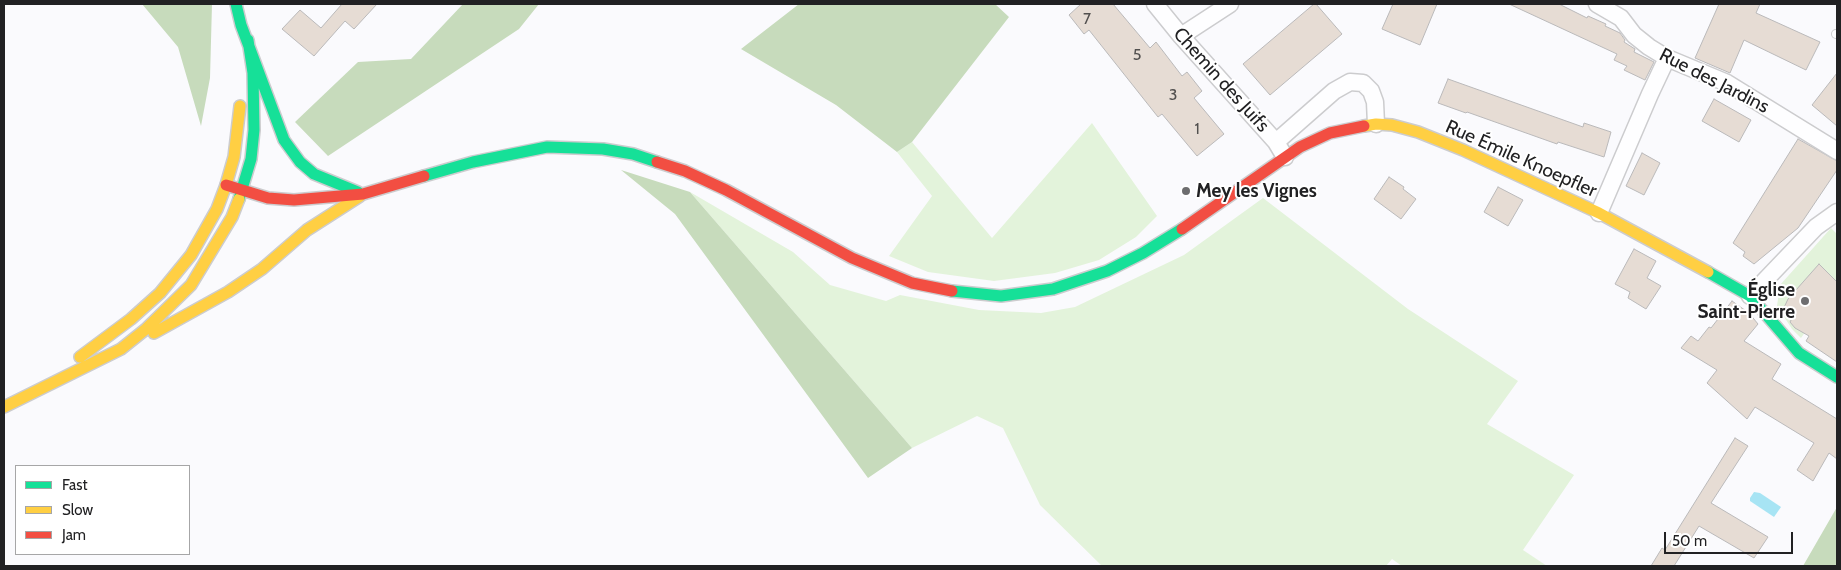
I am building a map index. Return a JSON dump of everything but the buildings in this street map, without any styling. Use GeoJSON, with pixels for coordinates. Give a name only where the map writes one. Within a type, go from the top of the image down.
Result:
{"type":"FeatureCollection","features":[{"type":"Feature","properties":{"kind":"main road"},"geometry":{"type":"LineString","coordinates":[[236,4],[241,25],[284,140],[300,162],[314,174],[363,194]]}},
{"type":"Feature","properties":{"kind":"main road"},"geometry":{"type":"LineString","coordinates":[[240,69],[241,25]]}},
{"type":"Feature","properties":{"kind":"main road"},"geometry":{"type":"LineString","coordinates":[[121,349],[146,329],[190,285],[219,242],[232,217],[251,159],[254,130],[253,73],[248,40]]}},
{"type":"Feature","properties":{"kind":"main road"},"geometry":{"type":"LineString","coordinates":[[26,395],[132,319],[160,293],[191,255],[217,209],[226,186],[234,157],[241,97]]}},
{"type":"Feature","properties":{"kind":"main road","name":"Rue Émile Knoepfler"},"geometry":{"type":"LineString","coordinates":[[363,194],[473,162],[547,147],[603,149],[633,154],[686,170],[852,258],[903,280],[953,292],[1001,296],[1053,289],[1107,271],[1143,253],[1177,232],[1300,147],[1330,133],[1354,126],[1392,125],[1410,129],[1463,150],[1599,213],[1750,296]]}},
{"type":"Feature","properties":{"kind":"main road"},"geometry":{"type":"LineString","coordinates":[[226,186],[268,198],[294,200],[363,194]]}},
{"type":"Feature","properties":{"kind":"main road"},"geometry":{"type":"LineString","coordinates":[[4,407],[88,367],[228,292],[262,269],[307,230],[363,194]]}},
{"type":"Feature","properties":{"kind":"main road"},"geometry":{"type":"LineString","coordinates":[[1750,296],[1799,353],[1836,374]]}},
{"type":"Feature","properties":{"kind":"street","name":"Chemin des Juifs"},"geometry":{"type":"LineString","coordinates":[[1155,4],[1181,36],[1276,142],[1285,157]]}},
{"type":"Feature","properties":{"kind":"street"},"geometry":{"type":"LineString","coordinates":[[1181,36],[1230,4]]}},
{"type":"Feature","properties":{"kind":"street","name":"Rue des Jardins"},"geometry":{"type":"LineString","coordinates":[[1597,4],[1621,18],[1634,35],[1649,48],[1667,58],[1727,83],[1837,151]]}},
{"type":"Feature","properties":{"kind":"street"},"geometry":{"type":"LineString","coordinates":[[1599,213],[1667,58]]}},
{"type":"Feature","properties":{"kind":"street"},"geometry":{"type":"LineString","coordinates":[[1276,142],[1334,90],[1350,82],[1362,83],[1371,91],[1375,102],[1376,124]]}},
{"type":"Feature","properties":{"kind":"street"},"geometry":{"type":"LineString","coordinates":[[1750,296],[1816,227],[1837,212]]}},
{"type":"Feature","properties":{"kind":"green space"},"geometry":{"type":"Polygon","coordinates":[[[142,4],[212,4],[210,78],[201,126],[178,47],[142,4]]]}},
{"type":"Feature","properties":{"kind":"green space"},"geometry":{"type":"Polygon","coordinates":[[[463,4],[539,4],[519,29],[328,156],[295,122],[358,62],[411,59],[463,4]]]}},
{"type":"Feature","properties":{"kind":"green space"},"geometry":{"type":"Polygon","coordinates":[[[799,4],[995,4],[1009,17],[912,142],[897,152],[836,105],[741,49],[799,4]]]}},
{"type":"Feature","properties":{"kind":"green space"},"geometry":{"type":"Polygon","coordinates":[[[1092,123],[1157,216],[1136,237],[1099,260],[1055,273],[994,281],[928,272],[889,256],[932,196],[897,152],[912,142],[992,238],[1092,123]]]}},
{"type":"Feature","properties":{"kind":"green space"},"geometry":{"type":"Polygon","coordinates":[[[621,170],[690,192],[912,448],[868,478],[675,214],[621,170]]]}},
{"type":"Feature","properties":{"kind":"green space"},"geometry":{"type":"Polygon","coordinates":[[[690,192],[793,252],[830,285],[886,301],[900,295],[979,310],[1041,313],[1075,307],[1184,255],[1263,198],[1408,309],[1518,381],[1487,424],[1574,475],[1523,550],[1547,566],[1402,566],[1392,559],[1386,566],[1102,566],[1040,505],[1003,428],[977,416],[912,448],[690,192]]]}},
{"type":"Feature","properties":{"kind":"green space"},"geometry":{"type":"Polygon","coordinates":[[[1831,228],[1837,234],[1837,286],[1801,338],[1792,329],[1777,306],[1780,285],[1831,228]]]}},
{"type":"Feature","properties":{"kind":"green space"},"geometry":{"type":"Polygon","coordinates":[[[1837,507],[1837,566],[1803,566],[1837,507]]]}},
{"type":"Feature","properties":{"kind":"water"},"geometry":{"type":"Polygon","coordinates":[[[1754,492],[1760,493],[1781,507],[1774,517],[1750,501],[1754,492]]]}},
{"type":"Feature","properties":{"kind":"traffic: fast"},"geometry":{"type":"LineString","coordinates":[[236,4],[241,25],[284,140],[300,162],[314,174],[358,192]]}},
{"type":"Feature","properties":{"kind":"traffic: fast"},"geometry":{"type":"LineString","coordinates":[[239,199],[251,159],[254,130],[253,73],[248,40]]}},
{"type":"Feature","properties":{"kind":"traffic: fast"},"geometry":{"type":"LineString","coordinates":[[424,176],[473,162],[547,147],[603,149],[633,154],[657,162]]}},
{"type":"Feature","properties":{"kind":"traffic: fast"},"geometry":{"type":"LineString","coordinates":[[952,291],[1001,296],[1053,289],[1107,271],[1143,253],[1182,229]]}},
{"type":"Feature","properties":{"kind":"traffic: fast"},"geometry":{"type":"LineString","coordinates":[[1708,272],[1750,296],[1799,353],[1837,377]]}},
{"type":"Feature","properties":{"kind":"traffic: slow"},"geometry":{"type":"LineString","coordinates":[[80,357],[131,319],[160,293],[191,255],[217,209],[226,185],[234,157],[240,106]]}},
{"type":"Feature","properties":{"kind":"traffic: slow"},"geometry":{"type":"LineString","coordinates":[[1364,126],[1376,124],[1392,125],[1418,132],[1463,150],[1599,213],[1708,272]]}},
{"type":"Feature","properties":{"kind":"traffic: slow"},"geometry":{"type":"LineString","coordinates":[[154,333],[228,292],[262,269],[307,230],[360,196]]}},
{"type":"Feature","properties":{"kind":"traffic: slow"},"geometry":{"type":"LineString","coordinates":[[4,407],[121,349],[146,329],[191,285],[232,217],[239,199]]}},
{"type":"Feature","properties":{"kind":"traffic: jam"},"geometry":{"type":"LineString","coordinates":[[1182,229],[1300,147],[1330,133],[1364,126]]}},
{"type":"Feature","properties":{"kind":"traffic: jam"},"geometry":{"type":"LineString","coordinates":[[657,162],[685,171],[726,190],[852,258],[912,283],[952,291]]}},
{"type":"Feature","properties":{"kind":"traffic: jam"},"geometry":{"type":"LineString","coordinates":[[226,185],[268,198],[294,200],[363,194],[424,176]]}},
{"type":"Feature","properties":{"kind":"place","name":"Mey les Vignes"},"geometry":{"type":"Point","coordinates":[1186,191]}},
{"type":"Feature","properties":{"kind":"place","name":"Église Saint-Pierre"},"geometry":{"type":"Point","coordinates":[1805,301]}}]}
